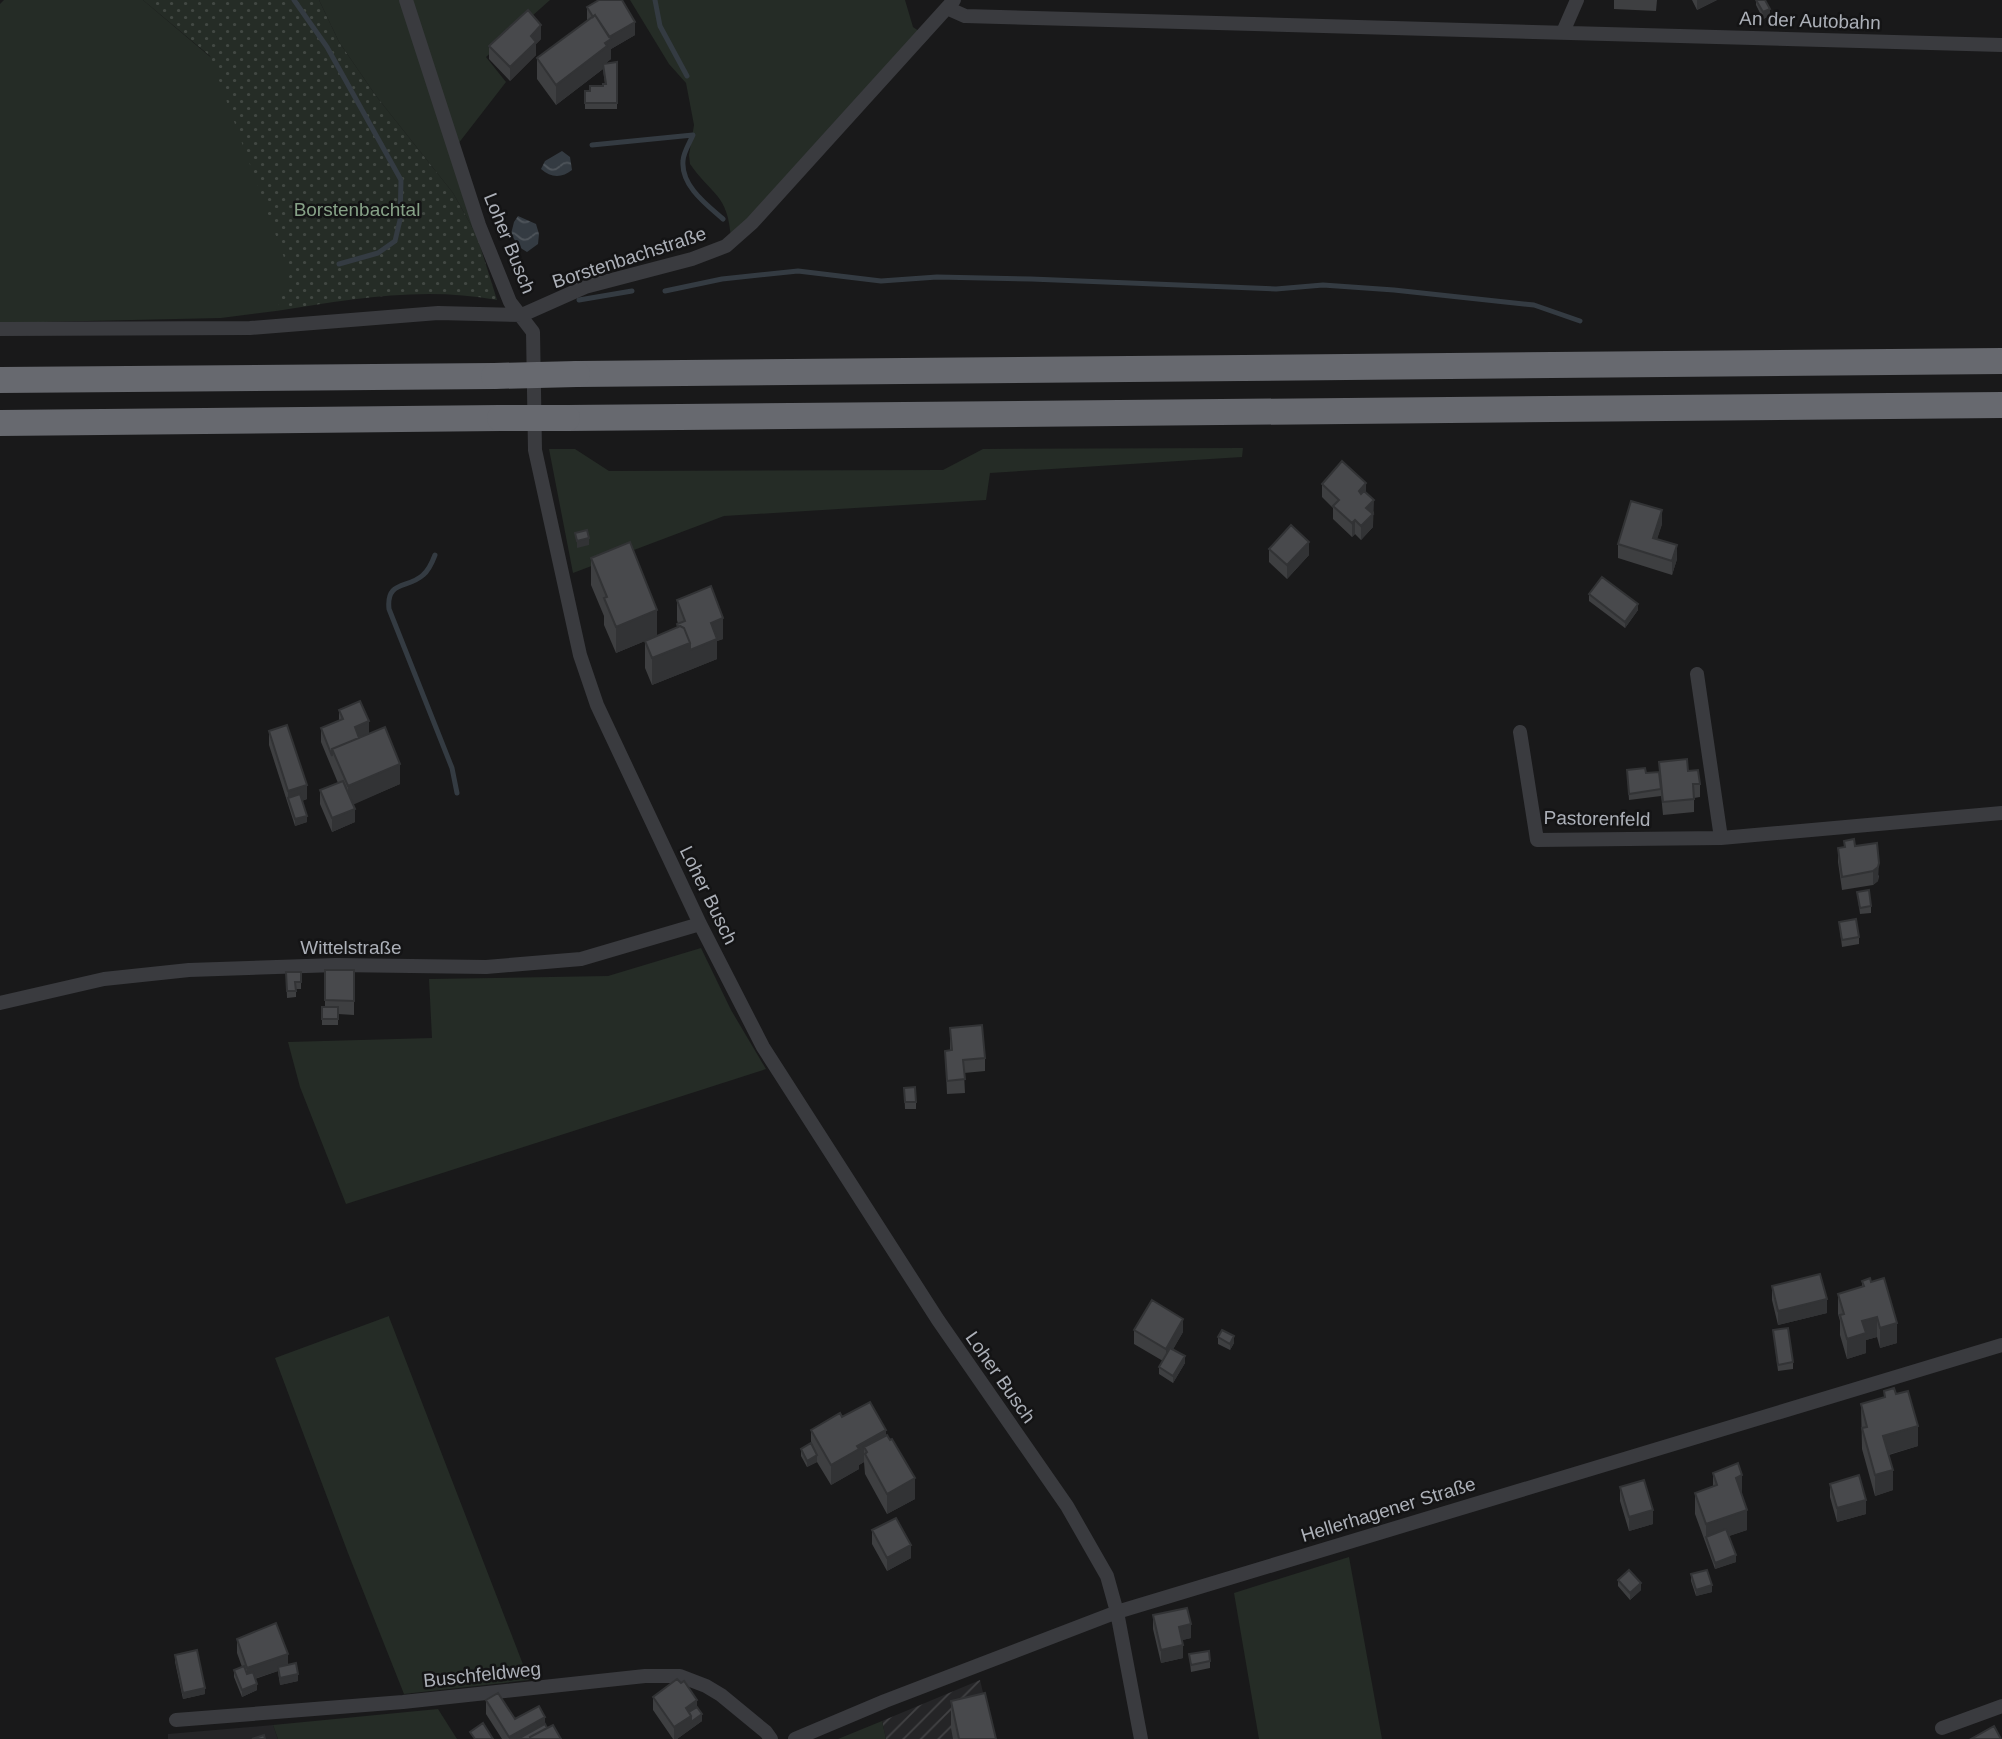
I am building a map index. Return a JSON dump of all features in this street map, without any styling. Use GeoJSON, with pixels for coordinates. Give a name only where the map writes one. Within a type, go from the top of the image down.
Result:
{"type":"FeatureCollection","features":[{"type":"Feature","properties":{"kind":"highway"},"geometry":{"type":"LineString","coordinates":[[0,380],[2002,361]]}},
{"type":"Feature","properties":{"kind":"highway"},"geometry":{"type":"LineString","coordinates":[[0,423],[2002,405]]}},
{"type":"Feature","properties":{"kind":"street","name":"Loher Busch"},"geometry":{"type":"LineString","coordinates":[[406,0],[479,225],[510,302],[533,332],[535,450],[580,655],[597,705],[701,924],[763,1046],[938,1320],[1067,1506],[1107,1576],[1117,1612],[1141,1739]]}},
{"type":"Feature","properties":{"kind":"street"},"geometry":{"type":"LineString","coordinates":[[1563,32],[1577,0]]}},
{"type":"Feature","properties":{"kind":"street","name":"Borstenbachstraße"},"geometry":{"type":"LineString","coordinates":[[0,329],[250,328],[438,313],[522,315],[585,287],[692,259],[726,246],[752,223],[950,4]]}},
{"type":"Feature","properties":{"kind":"street","name":"An der Autobahn"},"geometry":{"type":"LineString","coordinates":[[950,4],[965,16],[2002,45]]}},
{"type":"Feature","properties":{"kind":"street"},"geometry":{"type":"LineString","coordinates":[[1697,674],[1721,838]]}},
{"type":"Feature","properties":{"kind":"street","name":"Pastorenfeld"},"geometry":{"type":"LineString","coordinates":[[1520,732],[1536,840],[1721,838],[2002,813]]}},
{"type":"Feature","properties":{"kind":"street","name":"Wittelstraße"},"geometry":{"type":"LineString","coordinates":[[0,1003],[104,979],[189,970],[336,965],[486,967],[581,959],[701,924]]}},
{"type":"Feature","properties":{"kind":"street","name":"Hellerhagener Straße"},"geometry":{"type":"LineString","coordinates":[[795,1739],[885,1701],[1117,1612],[2002,1345]]}},
{"type":"Feature","properties":{"kind":"street","name":"Buschfeldweg"},"geometry":{"type":"LineString","coordinates":[[176,1720],[403,1702],[645,1676],[680,1676],[721,1695],[771,1739]]}},
{"type":"Feature","properties":{"kind":"street"},"geometry":{"type":"LineString","coordinates":[[1941,1728],[2002,1706]]}},
{"type":"Feature","properties":{"kind":"shaded area"},"geometry":{"type":"Polygon","coordinates":[[[980,1680],[994,1739],[886,1739],[882,1721],[980,1680]]]}},
{"type":"Feature","properties":{"kind":"shaded area"},"geometry":{"type":"Polygon","coordinates":[[[273,1725],[278,1739],[168,1739],[168,1734],[273,1725]]]}},
{"type":"Feature","properties":{"kind":"green space"},"geometry":{"type":"Polygon","coordinates":[[[4,0],[143,0],[377,198],[276,311],[221,318],[0,323],[0,4],[4,0]]]}},
{"type":"Feature","properties":{"kind":"green space","name":"Borstenbachtal"},"geometry":{"type":"Polygon","coordinates":[[[143,0],[319,0],[339,42],[376,96],[453,193],[477,236],[497,300],[414,294],[276,311],[290,274],[210,56],[143,0]]]}},
{"type":"Feature","properties":{"kind":"green space"},"geometry":{"type":"Polygon","coordinates":[[[319,0],[550,0],[486,57],[506,82],[451,153],[477,236],[453,193],[376,96],[339,42],[319,0]]]}},
{"type":"Feature","properties":{"kind":"green space"},"geometry":{"type":"Polygon","coordinates":[[[630,0],[905,0],[913,27],[929,38],[731,239],[723,203],[690,164],[694,125],[686,83],[669,64],[630,0]]]}},
{"type":"Feature","properties":{"kind":"green space"},"geometry":{"type":"Polygon","coordinates":[[[1243,448],[1242,457],[990,473],[986,500],[724,516],[573,573],[549,449],[575,449],[609,471],[943,470],[983,449],[1243,448]]]}},
{"type":"Feature","properties":{"kind":"green space"},"geometry":{"type":"Polygon","coordinates":[[[701,948],[731,1010],[766,1069],[346,1204],[300,1087],[288,1042],[432,1038],[429,979],[608,976],[701,948]]]}},
{"type":"Feature","properties":{"kind":"green space"},"geometry":{"type":"Polygon","coordinates":[[[389,1316],[529,1680],[404,1694],[348,1553],[275,1358],[389,1316]]]}},
{"type":"Feature","properties":{"kind":"green space"},"geometry":{"type":"Polygon","coordinates":[[[1349,1557],[1382,1739],[1259,1739],[1234,1593],[1349,1557]]]}},
{"type":"Feature","properties":{"kind":"green space"},"geometry":{"type":"Polygon","coordinates":[[[438,1709],[457,1739],[278,1739],[273,1725],[438,1709]]]}},
{"type":"Feature","properties":{"kind":"green space"},"geometry":{"type":"Polygon","coordinates":[[[882,1721],[886,1739],[838,1739],[882,1721]]]}},
{"type":"Feature","properties":{"kind":"water"},"geometry":{"type":"Polygon","coordinates":[[[562,151],[570,157],[572,170],[557,176],[541,169],[545,161],[562,151]]]}},
{"type":"Feature","properties":{"kind":"water"},"geometry":{"type":"Polygon","coordinates":[[[518,216],[536,224],[539,234],[538,244],[527,252],[519,247],[511,234],[518,216]]]}},
{"type":"Feature","properties":{"kind":"building"},"geometry":{"type":"Polygon","coordinates":[[[599,0],[622,0],[635,22],[609,37],[587,7],[599,0]]]}},
{"type":"Feature","properties":{"kind":"building"},"geometry":{"type":"Polygon","coordinates":[[[1756,0],[1765,0],[1770,9],[1763,12],[1756,0]]]}},
{"type":"Feature","properties":{"kind":"building"},"geometry":{"type":"Polygon","coordinates":[[[528,10],[541,25],[531,36],[536,42],[510,67],[489,46],[528,10]]]}},
{"type":"Feature","properties":{"kind":"building"},"geometry":{"type":"Polygon","coordinates":[[[595,15],[611,39],[605,43],[607,46],[556,85],[537,58],[595,15]]]}},
{"type":"Feature","properties":{"kind":"building"},"geometry":{"type":"Polygon","coordinates":[[[617,62],[617,103],[585,103],[585,91],[590,91],[590,86],[606,84],[603,64],[617,62]]]}},
{"type":"Feature","properties":{"kind":"building"},"geometry":{"type":"Polygon","coordinates":[[[1342,461],[1366,483],[1359,491],[1361,494],[1364,491],[1374,500],[1366,508],[1373,514],[1361,526],[1355,520],[1352,523],[1333,506],[1339,500],[1322,484],[1342,461]]]}},
{"type":"Feature","properties":{"kind":"building"},"geometry":{"type":"Polygon","coordinates":[[[1631,501],[1662,510],[1653,538],[1677,545],[1672,561],[1618,544],[1631,501]]]}},
{"type":"Feature","properties":{"kind":"building"},"geometry":{"type":"Polygon","coordinates":[[[1291,525],[1309,542],[1287,565],[1269,549],[1291,525]]]}},
{"type":"Feature","properties":{"kind":"building"},"geometry":{"type":"Polygon","coordinates":[[[587,530],[589,538],[577,541],[575,533],[587,530]]]}},
{"type":"Feature","properties":{"kind":"building"},"geometry":{"type":"Polygon","coordinates":[[[630,542],[657,610],[616,627],[591,558],[630,542]]]}},
{"type":"Feature","properties":{"kind":"building"},"geometry":{"type":"Polygon","coordinates":[[[1602,577],[1638,604],[1625,622],[1589,594],[1602,577]]]}},
{"type":"Feature","properties":{"kind":"building"},"geometry":{"type":"Polygon","coordinates":[[[711,586],[723,618],[711,623],[717,639],[690,650],[684,628],[678,627],[677,624],[685,621],[677,600],[711,586]]]}},
{"type":"Feature","properties":{"kind":"building"},"geometry":{"type":"Polygon","coordinates":[[[680,626],[684,628],[690,643],[652,658],[645,641],[680,626]]]}},
{"type":"Feature","properties":{"kind":"building"},"geometry":{"type":"Polygon","coordinates":[[[360,701],[369,721],[355,727],[359,738],[332,749],[332,756],[321,728],[343,719],[339,710],[360,701]]]}},
{"type":"Feature","properties":{"kind":"building"},"geometry":{"type":"Polygon","coordinates":[[[287,725],[307,785],[288,791],[269,731],[287,725]]]}},
{"type":"Feature","properties":{"kind":"building"},"geometry":{"type":"Polygon","coordinates":[[[385,727],[400,764],[348,786],[332,749],[385,727]]]}},
{"type":"Feature","properties":{"kind":"building"},"geometry":{"type":"Polygon","coordinates":[[[1687,759],[1688,771],[1698,770],[1700,784],[1693,784],[1694,799],[1663,802],[1659,762],[1687,759]]]}},
{"type":"Feature","properties":{"kind":"building"},"geometry":{"type":"Polygon","coordinates":[[[1645,768],[1646,773],[1659,772],[1661,789],[1629,794],[1627,770],[1645,768]]]}},
{"type":"Feature","properties":{"kind":"building"},"geometry":{"type":"Polygon","coordinates":[[[343,781],[355,809],[332,818],[320,790],[343,781]]]}},
{"type":"Feature","properties":{"kind":"building"},"geometry":{"type":"Polygon","coordinates":[[[300,794],[307,816],[295,819],[288,798],[300,794]]]}},
{"type":"Feature","properties":{"kind":"building"},"geometry":{"type":"Polygon","coordinates":[[[1854,839],[1855,846],[1877,843],[1878,867],[1873,871],[1842,877],[1838,848],[1845,847],[1844,841],[1854,839]]]}},
{"type":"Feature","properties":{"kind":"building"},"geometry":{"type":"Polygon","coordinates":[[[1869,890],[1871,906],[1860,908],[1857,892],[1869,890]]]}},
{"type":"Feature","properties":{"kind":"building"},"geometry":{"type":"Polygon","coordinates":[[[1856,919],[1859,937],[1842,940],[1839,922],[1856,919]]]}},
{"type":"Feature","properties":{"kind":"building"},"geometry":{"type":"Polygon","coordinates":[[[325,970],[354,970],[354,1001],[325,1000],[325,970]]]}},
{"type":"Feature","properties":{"kind":"building"},"geometry":{"type":"Polygon","coordinates":[[[286,972],[301,972],[301,982],[295,982],[296,991],[287,991],[286,972]]]}},
{"type":"Feature","properties":{"kind":"building"},"geometry":{"type":"Polygon","coordinates":[[[322,1007],[338,1007],[338,1019],[322,1019],[322,1007]]]}},
{"type":"Feature","properties":{"kind":"building"},"geometry":{"type":"Polygon","coordinates":[[[982,1025],[985,1058],[963,1060],[965,1079],[947,1081],[945,1051],[952,1050],[950,1028],[982,1025]]]}},
{"type":"Feature","properties":{"kind":"building"},"geometry":{"type":"Polygon","coordinates":[[[915,1087],[916,1102],[905,1102],[904,1088],[915,1087]]]}},
{"type":"Feature","properties":{"kind":"building"},"geometry":{"type":"Polygon","coordinates":[[[1820,1274],[1827,1299],[1778,1311],[1772,1286],[1820,1274]]]}},
{"type":"Feature","properties":{"kind":"building"},"geometry":{"type":"Polygon","coordinates":[[[1870,1278],[1871,1282],[1884,1278],[1897,1323],[1880,1328],[1877,1317],[1862,1321],[1866,1333],[1847,1339],[1840,1315],[1844,1314],[1838,1294],[1864,1286],[1862,1281],[1870,1278]]]}},
{"type":"Feature","properties":{"kind":"building"},"geometry":{"type":"Polygon","coordinates":[[[1152,1300],[1183,1319],[1166,1349],[1134,1330],[1152,1300]]]}},
{"type":"Feature","properties":{"kind":"building"},"geometry":{"type":"Polygon","coordinates":[[[1788,1328],[1793,1362],[1778,1365],[1773,1330],[1788,1328]]]}},
{"type":"Feature","properties":{"kind":"building"},"geometry":{"type":"Polygon","coordinates":[[[1222,1330],[1234,1336],[1230,1344],[1218,1337],[1222,1330]]]}},
{"type":"Feature","properties":{"kind":"building"},"geometry":{"type":"Polygon","coordinates":[[[1170,1348],[1185,1356],[1173,1376],[1159,1367],[1170,1348]]]}},
{"type":"Feature","properties":{"kind":"building"},"geometry":{"type":"Polygon","coordinates":[[[1894,1388],[1896,1394],[1908,1391],[1918,1426],[1883,1436],[1893,1470],[1875,1475],[1862,1428],[1867,1427],[1861,1404],[1885,1397],[1884,1391],[1894,1388]]]}},
{"type":"Feature","properties":{"kind":"building"},"geometry":{"type":"Polygon","coordinates":[[[870,1402],[886,1430],[831,1465],[811,1430],[840,1413],[842,1417],[870,1402]]]}},
{"type":"Feature","properties":{"kind":"building"},"geometry":{"type":"Polygon","coordinates":[[[887,1435],[915,1478],[887,1494],[865,1454],[867,1452],[864,1447],[887,1435]]]}},
{"type":"Feature","properties":{"kind":"building"},"geometry":{"type":"Polygon","coordinates":[[[811,1443],[817,1455],[807,1461],[801,1449],[811,1443]]]}},
{"type":"Feature","properties":{"kind":"building"},"geometry":{"type":"Polygon","coordinates":[[[1738,1463],[1742,1475],[1736,1478],[1747,1510],[1706,1524],[1695,1493],[1717,1485],[1713,1473],[1738,1463]]]}},
{"type":"Feature","properties":{"kind":"building"},"geometry":{"type":"Polygon","coordinates":[[[1859,1475],[1866,1500],[1837,1508],[1830,1484],[1859,1475]]]}},
{"type":"Feature","properties":{"kind":"building"},"geometry":{"type":"Polygon","coordinates":[[[1644,1480],[1653,1510],[1629,1517],[1620,1487],[1644,1480]]]}},
{"type":"Feature","properties":{"kind":"building"},"geometry":{"type":"Polygon","coordinates":[[[896,1518],[911,1545],[887,1558],[872,1530],[896,1518]]]}},
{"type":"Feature","properties":{"kind":"building"},"geometry":{"type":"Polygon","coordinates":[[[1726,1529],[1736,1555],[1715,1563],[1706,1537],[1726,1529]]]}},
{"type":"Feature","properties":{"kind":"building"},"geometry":{"type":"Polygon","coordinates":[[[1629,1570],[1641,1583],[1630,1593],[1618,1580],[1629,1570]]]}},
{"type":"Feature","properties":{"kind":"building"},"geometry":{"type":"Polygon","coordinates":[[[1707,1570],[1712,1585],[1696,1590],[1691,1574],[1707,1570]]]}},
{"type":"Feature","properties":{"kind":"building"},"geometry":{"type":"Polygon","coordinates":[[[1187,1608],[1191,1624],[1179,1627],[1183,1645],[1161,1650],[1153,1615],[1187,1608]]]}},
{"type":"Feature","properties":{"kind":"building"},"geometry":{"type":"Polygon","coordinates":[[[276,1623],[288,1654],[247,1668],[237,1639],[276,1623]]]}},
{"type":"Feature","properties":{"kind":"building"},"geometry":{"type":"Polygon","coordinates":[[[197,1650],[205,1688],[183,1693],[175,1655],[197,1650]]]}},
{"type":"Feature","properties":{"kind":"building"},"geometry":{"type":"Polygon","coordinates":[[[1209,1651],[1210,1661],[1191,1665],[1189,1654],[1209,1651]]]}},
{"type":"Feature","properties":{"kind":"building"},"geometry":{"type":"Polygon","coordinates":[[[296,1663],[298,1674],[280,1678],[278,1667],[296,1663]]]}},
{"type":"Feature","properties":{"kind":"building"},"geometry":{"type":"Polygon","coordinates":[[[244,1666],[247,1674],[253,1672],[257,1684],[242,1690],[234,1670],[244,1666]]]}},
{"type":"Feature","properties":{"kind":"building"},"geometry":{"type":"Polygon","coordinates":[[[677,1679],[681,1683],[684,1681],[697,1700],[686,1708],[691,1716],[674,1727],[653,1697],[677,1679]]]}},
{"type":"Feature","properties":{"kind":"building"},"geometry":{"type":"Polygon","coordinates":[[[498,1693],[515,1719],[539,1706],[545,1717],[509,1737],[486,1700],[498,1693]]]}},
{"type":"Feature","properties":{"kind":"building"},"geometry":{"type":"Polygon","coordinates":[[[985,1693],[996,1739],[959,1739],[951,1701],[985,1693]]]}},
{"type":"Feature","properties":{"kind":"building"},"geometry":{"type":"Polygon","coordinates":[[[697,1707],[702,1714],[691,1722],[689,1712],[697,1707]]]}},
{"type":"Feature","properties":{"kind":"building"},"geometry":{"type":"Polygon","coordinates":[[[483,1723],[493,1739],[475,1739],[470,1732],[483,1723]]]}},
{"type":"Feature","properties":{"kind":"building"},"geometry":{"type":"Polygon","coordinates":[[[545,1724],[547,1728],[530,1739],[518,1739],[545,1724]]]}},
{"type":"Feature","properties":{"kind":"building"},"geometry":{"type":"Polygon","coordinates":[[[553,1725],[561,1739],[531,1739],[530,1737],[553,1725]]]}},
{"type":"Feature","properties":{"kind":"building"},"geometry":{"type":"Polygon","coordinates":[[[1994,1726],[2001,1739],[1971,1739],[1994,1726]]]}},
{"type":"Feature","properties":{"kind":"waterway"},"geometry":{"type":"LineString","coordinates":[[294,0],[327,47],[401,180],[400,220],[395,241],[378,253],[339,264]]}},
{"type":"Feature","properties":{"kind":"waterway"},"geometry":{"type":"LineString","coordinates":[[655,0],[660,26],[687,76]]}},
{"type":"Feature","properties":{"kind":"waterway"},"geometry":{"type":"LineString","coordinates":[[592,145],[693,135],[683,158],[686,179],[696,194],[723,219]]}},
{"type":"Feature","properties":{"kind":"waterway"},"geometry":{"type":"LineString","coordinates":[[665,291],[722,279],[798,271],[881,281],[937,277],[1276,289],[1323,285],[1534,305],[1580,321]]}},
{"type":"Feature","properties":{"kind":"waterway"},"geometry":{"type":"LineString","coordinates":[[579,300],[632,291]]}},
{"type":"Feature","properties":{"kind":"waterway"},"geometry":{"type":"LineString","coordinates":[[435,555],[423,575],[394,589],[389,600],[389,609],[452,768],[457,793]]}}]}
